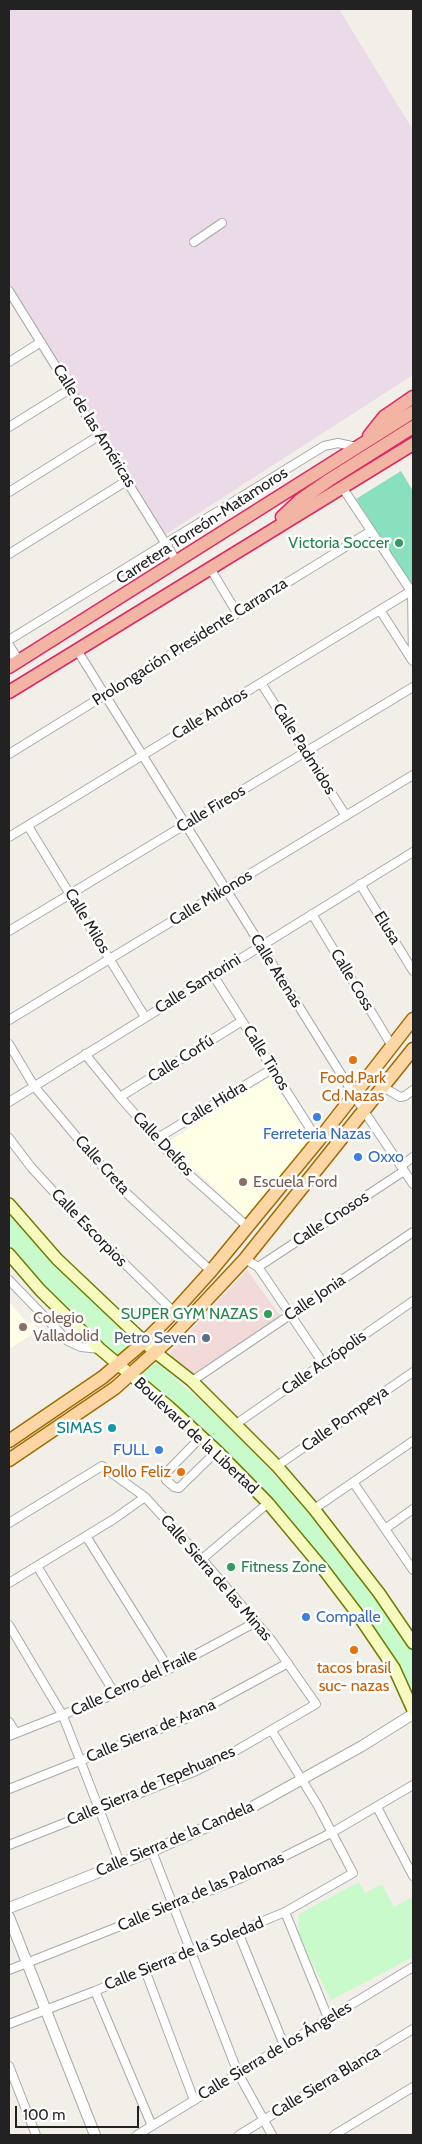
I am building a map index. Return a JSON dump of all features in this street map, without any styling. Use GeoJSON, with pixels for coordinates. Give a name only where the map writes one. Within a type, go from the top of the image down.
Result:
{"type":"FeatureCollection","features":[{"type":"Feature","properties":{"kind":"highway"},"geometry":{"type":"LineString","coordinates":[[368,440],[384,417],[413,397]]}},
{"type":"Feature","properties":{"kind":"highway","name":"Carretera Torreón-Matamoros"},"geometry":{"type":"LineString","coordinates":[[13,664],[413,412]]}},
{"type":"Feature","properties":{"kind":"highway"},"geometry":{"type":"LineString","coordinates":[[266,533],[288,511],[313,491],[413,428]]}},
{"type":"Feature","properties":{"kind":"highway"},"geometry":{"type":"LineString","coordinates":[[11,692],[266,533],[412,445]]}},
{"type":"Feature","properties":{"kind":"main road"},"geometry":{"type":"LineString","coordinates":[[9,1441],[85,1392],[144,1342],[174,1312],[248,1227],[413,1019]]}},
{"type":"Feature","properties":{"kind":"main road"},"geometry":{"type":"LineString","coordinates":[[9,1460],[92,1406],[131,1376],[206,1302],[245,1259],[413,1049]]}},
{"type":"Feature","properties":{"kind":"main road","name":"Boulevard de la Libertad"},"geometry":{"type":"LineString","coordinates":[[9,1204],[57,1259],[155,1352],[192,1381],[277,1466],[314,1509],[379,1593],[413,1643]]}},
{"type":"Feature","properties":{"kind":"main road","name":"Boulevard de la Libertad"},"geometry":{"type":"LineString","coordinates":[[9,1254],[40,1290],[100,1349],[201,1436],[268,1503],[356,1612],[394,1668],[413,1712]]}},
{"type":"Feature","properties":{"kind":"street"},"geometry":{"type":"LineString","coordinates":[[194,242],[222,223]]}},
{"type":"Feature","properties":{"kind":"street","name":"Calle de las Américas"},"geometry":{"type":"LineString","coordinates":[[10,296],[42,342],[177,562]]}},
{"type":"Feature","properties":{"kind":"street"},"geometry":{"type":"LineString","coordinates":[[9,362],[42,342]]}},
{"type":"Feature","properties":{"kind":"street"},"geometry":{"type":"LineString","coordinates":[[9,427],[70,389]]}},
{"type":"Feature","properties":{"kind":"street"},"geometry":{"type":"LineString","coordinates":[[9,492],[100,435]]}},
{"type":"Feature","properties":{"kind":"street"},"geometry":{"type":"LineString","coordinates":[[9,640],[324,446],[338,443],[356,447]]}},
{"type":"Feature","properties":{"kind":"street"},"geometry":{"type":"LineString","coordinates":[[9,554],[128,480]]}},
{"type":"Feature","properties":{"kind":"street"},"geometry":{"type":"LineString","coordinates":[[347,484],[371,531],[412,593],[413,661]]}},
{"type":"Feature","properties":{"kind":"street","name":"Prolongación Presidente Carranza"},"geometry":{"type":"LineString","coordinates":[[9,754],[371,531]]}},
{"type":"Feature","properties":{"kind":"street"},"geometry":{"type":"LineString","coordinates":[[210,568],[237,613]]}},
{"type":"Feature","properties":{"kind":"street","name":"Calle Andros"},"geometry":{"type":"LineString","coordinates":[[9,837],[380,610],[412,593]]}},
{"type":"Feature","properties":{"kind":"street"},"geometry":{"type":"LineString","coordinates":[[380,610],[413,661]]}},
{"type":"Feature","properties":{"kind":"street"},"geometry":{"type":"LineString","coordinates":[[9,647],[13,664]]}},
{"type":"Feature","properties":{"kind":"street","name":"Calle Atenas"},"geometry":{"type":"LineString","coordinates":[[77,650],[260,946],[364,1111],[413,1184]]}},
{"type":"Feature","properties":{"kind":"street","name":"Calle Padmidos"},"geometry":{"type":"LineString","coordinates":[[262,682],[346,816]]}},
{"type":"Feature","properties":{"kind":"street","name":"Calle Fireos"},"geometry":{"type":"LineString","coordinates":[[9,930],[413,687]]}},
{"type":"Feature","properties":{"kind":"street","name":"Calle Mikonos"},"geometry":{"type":"LineString","coordinates":[[9,1020],[413,775]]}},
{"type":"Feature","properties":{"kind":"street","name":"Calle Milos"},"geometry":{"type":"LineString","coordinates":[[28,826],[145,1017]]}},
{"type":"Feature","properties":{"kind":"street","name":"Calle Santorini"},"geometry":{"type":"LineString","coordinates":[[9,1102],[413,852]]}},
{"type":"Feature","properties":{"kind":"street","name":"Elusa"},"geometry":{"type":"LineString","coordinates":[[360,884],[413,971]]}},
{"type":"Feature","properties":{"kind":"street","name":"Calle Coss"},"geometry":{"type":"LineString","coordinates":[[312,914],[392,1046]]}},
{"type":"Feature","properties":{"kind":"street","name":"Calle Tinos"},"geometry":{"type":"LineString","coordinates":[[213,975],[318,1141]]}},
{"type":"Feature","properties":{"kind":"street","name":"Calle Corfú"},"geometry":{"type":"LineString","coordinates":[[120,1097],[242,1021]]}},
{"type":"Feature","properties":{"kind":"street","name":"Calle Creta"},"geometry":{"type":"LineString","coordinates":[[9,1044],[34,1086],[122,1189],[211,1271]]}},
{"type":"Feature","properties":{"kind":"street","name":"Calle Delfos"},"geometry":{"type":"LineString","coordinates":[[85,1054],[185,1171],[248,1227]]}},
{"type":"Feature","properties":{"kind":"street","name":"Calle Hidra"},"geometry":{"type":"LineString","coordinates":[[156,1139],[272,1069]]}},
{"type":"Feature","properties":{"kind":"street"},"geometry":{"type":"LineString","coordinates":[[383,1087],[400,1097],[413,1090]]}},
{"type":"Feature","properties":{"kind":"street","name":"Calle Escorpios"},"geometry":{"type":"LineString","coordinates":[[9,1138],[31,1167],[81,1221],[174,1312]]}},
{"type":"Feature","properties":{"kind":"street","name":"Calle Cnosos"},"geometry":{"type":"LineString","coordinates":[[258,1267],[403,1168],[413,1157]]}},
{"type":"Feature","properties":{"kind":"street","name":"Calle Jonia"},"geometry":{"type":"LineString","coordinates":[[192,1381],[413,1232]]}},
{"type":"Feature","properties":{"kind":"street"},"geometry":{"type":"LineString","coordinates":[[245,1259],[258,1267],[324,1363]]}},
{"type":"Feature","properties":{"kind":"street"},"geometry":{"type":"LineString","coordinates":[[9,1280],[68,1340],[81,1347],[100,1349]]}},
{"type":"Feature","properties":{"kind":"street","name":"Calle Acrópolis"},"geometry":{"type":"LineString","coordinates":[[236,1424],[413,1301]]}},
{"type":"Feature","properties":{"kind":"street","name":"Calle Pompeya"},"geometry":{"type":"LineString","coordinates":[[277,1466],[413,1372]]}},
{"type":"Feature","properties":{"kind":"street"},"geometry":{"type":"LineString","coordinates":[[201,1436],[164,1475],[166,1480],[174,1487],[179,1488],[217,1451]]}},
{"type":"Feature","properties":{"kind":"street"},"geometry":{"type":"LineString","coordinates":[[314,1509],[413,1441]]}},
{"type":"Feature","properties":{"kind":"street","name":"Calle Sierra de las Minas"},"geometry":{"type":"LineString","coordinates":[[9,1523],[102,1466],[145,1497],[202,1559],[256,1622],[288,1663],[316,1704]]}},
{"type":"Feature","properties":{"kind":"street"},"geometry":{"type":"LineString","coordinates":[[353,1482],[413,1570]]}},
{"type":"Feature","properties":{"kind":"street"},"geometry":{"type":"LineString","coordinates":[[9,1583],[145,1497]]}},
{"type":"Feature","properties":{"kind":"street"},"geometry":{"type":"LineString","coordinates":[[202,1559],[268,1503]]}},
{"type":"Feature","properties":{"kind":"street"},"geometry":{"type":"LineString","coordinates":[[385,1529],[413,1509]]}},
{"type":"Feature","properties":{"kind":"street"},"geometry":{"type":"LineString","coordinates":[[86,1536],[169,1669]]}},
{"type":"Feature","properties":{"kind":"street"},"geometry":{"type":"LineString","coordinates":[[37,1566],[115,1694]]}},
{"type":"Feature","properties":{"kind":"street","name":"Calle Cerro del Fraile"},"geometry":{"type":"LineString","coordinates":[[12,1734],[63,1716],[115,1694],[169,1669],[256,1622]]}},
{"type":"Feature","properties":{"kind":"street"},"geometry":{"type":"LineString","coordinates":[[9,1625],[63,1716],[120,1863]]}},
{"type":"Feature","properties":{"kind":"street","name":"Calle Sierra de Arana"},"geometry":{"type":"LineString","coordinates":[[9,1789],[185,1720],[288,1663]]}},
{"type":"Feature","properties":{"kind":"street","name":"Calle Sierra de Tepehuanes"},"geometry":{"type":"LineString","coordinates":[[9,1845],[196,1771],[272,1731],[316,1704]]}},
{"type":"Feature","properties":{"kind":"street","name":"Calle Sierra de la Candela"},"geometry":{"type":"LineString","coordinates":[[9,1908],[152,1851],[252,1807],[303,1780],[413,1712]]}},
{"type":"Feature","properties":{"kind":"street"},"geometry":{"type":"LineString","coordinates":[[9,1722],[12,1734]]}},
{"type":"Feature","properties":{"kind":"street"},"geometry":{"type":"LineString","coordinates":[[272,1731],[333,1832]]}},
{"type":"Feature","properties":{"kind":"street","name":"Calle Sierra de las Palomas"},"geometry":{"type":"LineString","coordinates":[[9,1970],[239,1879],[333,1832],[413,1785]]}},
{"type":"Feature","properties":{"kind":"street"},"geometry":{"type":"LineString","coordinates":[[377,1807],[413,1876]]}},
{"type":"Feature","properties":{"kind":"street","name":"Calle Sierra de la Soledad"},"geometry":{"type":"LineString","coordinates":[[9,2024],[95,1991],[285,1912],[353,1873],[333,1832]]}},
{"type":"Feature","properties":{"kind":"street"},"geometry":{"type":"LineString","coordinates":[[152,1851],[192,1950],[238,2073],[272,2135]]}},
{"type":"Feature","properties":{"kind":"street"},"geometry":{"type":"LineString","coordinates":[[285,1912],[328,2018]]}},
{"type":"Feature","properties":{"kind":"street"},"geometry":{"type":"LineString","coordinates":[[9,1918],[95,2135]]}},
{"type":"Feature","properties":{"kind":"street"},"geometry":{"type":"LineString","coordinates":[[238,1932],[284,2046]]}},
{"type":"Feature","properties":{"kind":"street","name":"Calle Sierra de los Ángeles"},"geometry":{"type":"LineString","coordinates":[[136,2135],[413,1967]]}},
{"type":"Feature","properties":{"kind":"street"},"geometry":{"type":"LineString","coordinates":[[145,1970],[194,2100]]}},
{"type":"Feature","properties":{"kind":"street"},"geometry":{"type":"LineString","coordinates":[[95,1991],[152,2126]]}},
{"type":"Feature","properties":{"kind":"street","name":"Calle Sierra Blanca"},"geometry":{"type":"LineString","coordinates":[[239,2135],[413,2029]]}},
{"type":"Feature","properties":{"kind":"street"},"geometry":{"type":"LineString","coordinates":[[9,2066],[36,2135]]}},
{"type":"Feature","properties":{"kind":"street"},"geometry":{"type":"LineString","coordinates":[[334,2135],[413,2087]]}},
{"type":"Feature","properties":{"kind":"shaded area"},"geometry":{"type":"Polygon","coordinates":[[[9,9],[339,9],[413,130],[413,375],[163,536],[9,289],[9,9]]]}},
{"type":"Feature","properties":{"kind":"shaded area","name":"Escuela Ford"},"geometry":{"type":"Polygon","coordinates":[[[269,1077],[312,1140],[247,1219],[169,1145],[171,1140],[269,1077]]]}},
{"type":"Feature","properties":{"kind":"shaded area"},"geometry":{"type":"Polygon","coordinates":[[[247,1270],[282,1318],[195,1375],[169,1354],[247,1270]]]}},
{"type":"Feature","properties":{"kind":"shaded area","name":"Colegio Valladolid"},"geometry":{"type":"Polygon","coordinates":[[[9,1302],[28,1324],[32,1322],[39,1330],[9,1349],[9,1302]]]}},
{"type":"Feature","properties":{"kind":"green space","name":"Victoria Soccer"},"geometry":{"type":"Polygon","coordinates":[[[401,471],[413,491],[413,587],[356,499],[401,471]]]}},
{"type":"Feature","properties":{"kind":"green space"},"geometry":{"type":"Polygon","coordinates":[[[9,1211],[78,1287],[135,1341],[118,1356],[58,1299],[9,1247],[9,1211]]]}},
{"type":"Feature","properties":{"kind":"green space"},"geometry":{"type":"Polygon","coordinates":[[[156,1361],[226,1424],[297,1499],[396,1622],[413,1651],[413,1690],[378,1634],[290,1522],[233,1458],[140,1375],[156,1361]]]}},
{"type":"Feature","properties":{"kind":"green space"},"geometry":{"type":"Polygon","coordinates":[[[359,1882],[365,1893],[382,1884],[394,1907],[413,1897],[413,1957],[331,2000],[298,1935],[299,1914],[359,1882]]]}},
{"type":"Feature","properties":{"kind":"place","name":"Victoria Soccer"},"geometry":{"type":"Point","coordinates":[399,543]}},
{"type":"Feature","properties":{"kind":"place","name":"Food Park Cd Nazas"},"geometry":{"type":"Point","coordinates":[353,1060]}},
{"type":"Feature","properties":{"kind":"place","name":"Ferreteria Nazas"},"geometry":{"type":"Point","coordinates":[317,1117]}},
{"type":"Feature","properties":{"kind":"place","name":"Oxxo"},"geometry":{"type":"Point","coordinates":[358,1157]}},
{"type":"Feature","properties":{"kind":"place","name":"Escuela Ford"},"geometry":{"type":"Point","coordinates":[243,1182]}},
{"type":"Feature","properties":{"kind":"place","name":"SUPER GYM NAZAS"},"geometry":{"type":"Point","coordinates":[268,1314]}},
{"type":"Feature","properties":{"kind":"place","name":"Colegio Valladolid"},"geometry":{"type":"Point","coordinates":[23,1327]}},
{"type":"Feature","properties":{"kind":"place","name":"Petro Seven"},"geometry":{"type":"Point","coordinates":[206,1338]}},
{"type":"Feature","properties":{"kind":"place","name":"SIMAS"},"geometry":{"type":"Point","coordinates":[112,1428]}},
{"type":"Feature","properties":{"kind":"place","name":"FULL"},"geometry":{"type":"Point","coordinates":[159,1450]}},
{"type":"Feature","properties":{"kind":"place","name":"Pollo Feliz"},"geometry":{"type":"Point","coordinates":[181,1472]}},
{"type":"Feature","properties":{"kind":"place","name":"Fitness Zone"},"geometry":{"type":"Point","coordinates":[231,1567]}},
{"type":"Feature","properties":{"kind":"place","name":"Compalle"},"geometry":{"type":"Point","coordinates":[306,1617]}},
{"type":"Feature","properties":{"kind":"place","name":"tacos brasil suc- nazas"},"geometry":{"type":"Point","coordinates":[354,1650]}}]}
